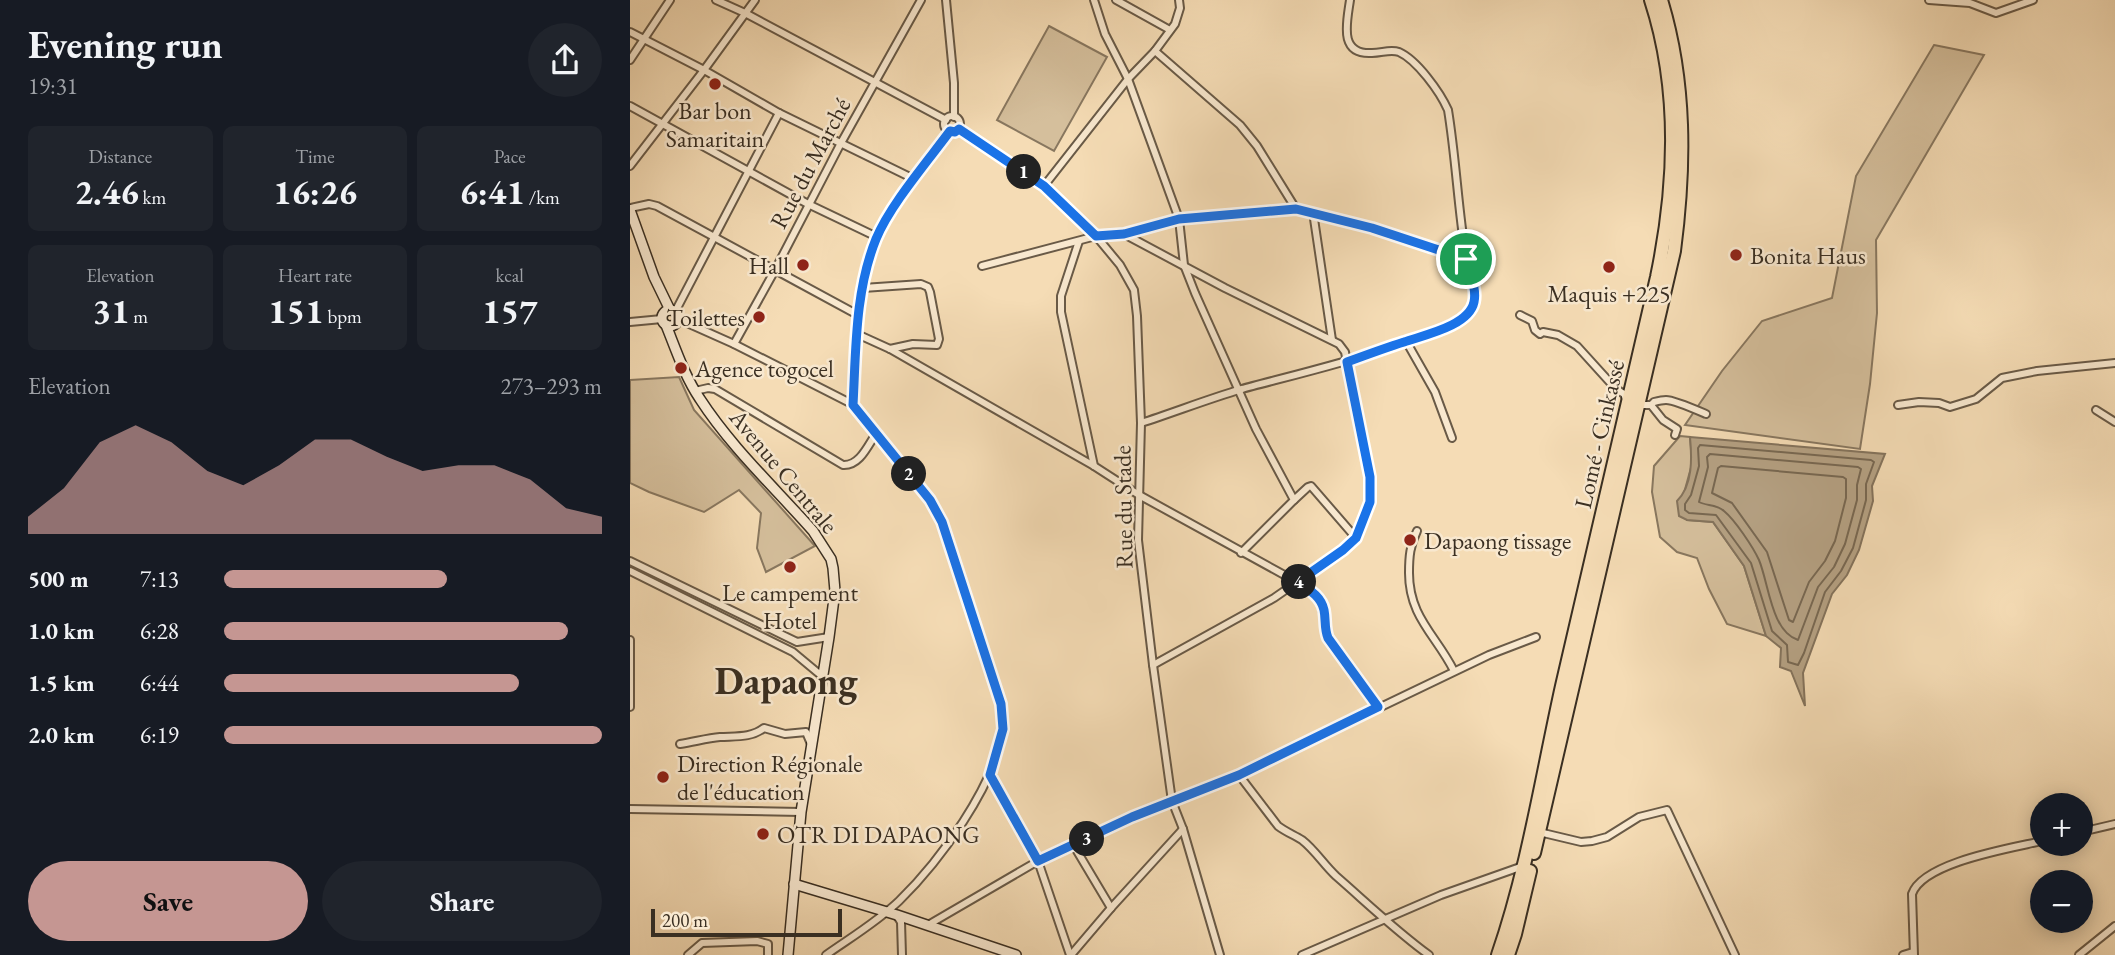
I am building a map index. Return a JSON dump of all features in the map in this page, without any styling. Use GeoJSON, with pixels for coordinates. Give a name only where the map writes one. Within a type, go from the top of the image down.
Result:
{"type":"FeatureCollection","features":[{"type":"Feature","properties":{"kind":"highway","name":"Lomé - Cinkassé"},"geometry":{"type":"LineString","coordinates":[[1651,0],[1677,120]]}},
{"type":"Feature","properties":{"kind":"highway","name":"Lomé - Cinkassé"},"geometry":{"type":"LineString","coordinates":[[1497,955],[1539,832],[1674,251],[1681,196],[1674,57],[1661,0]]}},
{"type":"Feature","properties":{"kind":"highway","name":"Lomé - Cinkassé"},"geometry":{"type":"LineString","coordinates":[[1508,955],[1515,934],[1574,634],[1639,405]]}},
{"type":"Feature","properties":{"kind":"main road","name":"Avenue Centrale"},"geometry":{"type":"LineString","coordinates":[[630,209],[670,318],[677,352],[695,391],[736,444],[823,545],[831,559],[834,577],[829,637],[801,812],[788,955]]}},
{"type":"Feature","properties":{"kind":"main road"},"geometry":{"type":"LineString","coordinates":[[794,884],[1016,955]]}},
{"type":"Feature","properties":{"kind":"street"},"geometry":{"type":"LineString","coordinates":[[630,60],[670,0]]}},
{"type":"Feature","properties":{"kind":"street"},"geometry":{"type":"LineString","coordinates":[[716,0],[946,120]]}},
{"type":"Feature","properties":{"kind":"street"},"geometry":{"type":"LineString","coordinates":[[630,166],[755,0]]}},
{"type":"Feature","properties":{"kind":"street","name":"Rue du Marché"},"geometry":{"type":"LineString","coordinates":[[734,344],[841,142],[921,0]]}},
{"type":"Feature","properties":{"kind":"street"},"geometry":{"type":"LineString","coordinates":[[946,0],[954,83],[954,117]]}},
{"type":"Feature","properties":{"kind":"street"},"geometry":{"type":"LineString","coordinates":[[1094,0],[1105,34],[1128,79],[1179,219],[1184,265],[1198,302],[1256,429],[1293,500]]}},
{"type":"Feature","properties":{"kind":"street"},"geometry":{"type":"LineString","coordinates":[[1116,0],[1170,30]]}},
{"type":"Feature","properties":{"kind":"street"},"geometry":{"type":"LineString","coordinates":[[1044,186],[1128,79],[1155,51],[1178,16],[1179,0]]}},
{"type":"Feature","properties":{"kind":"street"},"geometry":{"type":"LineString","coordinates":[[1141,423],[1239,390],[1347,362],[1439,330],[1455,323],[1474,305],[1450,121],[1443,99],[1405,56],[1390,50],[1363,53],[1350,46],[1346,29],[1350,0]]}},
{"type":"Feature","properties":{"kind":"street"},"geometry":{"type":"LineString","coordinates":[[1929,0],[1970,3],[1996,13],[2033,0]]}},
{"type":"Feature","properties":{"kind":"street"},"geometry":{"type":"LineString","coordinates":[[630,32],[779,113],[914,179]]}},
{"type":"Feature","properties":{"kind":"street"},"geometry":{"type":"LineString","coordinates":[[1155,51],[1211,98],[1248,135],[1296,209]]}},
{"type":"Feature","properties":{"kind":"street"},"geometry":{"type":"LineString","coordinates":[[630,106],[808,204],[877,237]]}},
{"type":"Feature","properties":{"kind":"street"},"geometry":{"type":"LineString","coordinates":[[670,318],[779,113]]}},
{"type":"Feature","properties":{"kind":"street"},"geometry":{"type":"LineString","coordinates":[[946,120],[954,117]]}},
{"type":"Feature","properties":{"kind":"street"},"geometry":{"type":"LineString","coordinates":[[946,120],[945,125],[955,132],[959,129],[960,122],[954,117]]}},
{"type":"Feature","properties":{"kind":"street","name":"Rue du Stade"},"geometry":{"type":"LineString","coordinates":[[959,129],[1044,186],[1096,236],[1121,265],[1134,290],[1141,423],[1138,540],[1153,665],[1172,801],[1183,829],[1220,955]]}},
{"type":"Feature","properties":{"kind":"street"},"geometry":{"type":"LineString","coordinates":[[853,405],[858,315],[877,237],[914,179],[950,131]]}},
{"type":"Feature","properties":{"kind":"street"},"geometry":{"type":"LineString","coordinates":[[630,209],[649,204],[657,205],[858,315]]}},
{"type":"Feature","properties":{"kind":"street"},"geometry":{"type":"LineString","coordinates":[[982,266],[1096,236],[1124,234],[1179,219],[1296,209],[1372,228],[1466,259]]}},
{"type":"Feature","properties":{"kind":"street"},"geometry":{"type":"LineString","coordinates":[[1313,212],[1332,340]]}},
{"type":"Feature","properties":{"kind":"street"},"geometry":{"type":"LineString","coordinates":[[1124,234],[1343,348],[1371,486],[1368,509],[1356,538],[1343,550],[1275,598],[1153,665]]}},
{"type":"Feature","properties":{"kind":"street"},"geometry":{"type":"LineString","coordinates":[[1079,241],[1061,296],[1061,312],[1094,466]]}},
{"type":"Feature","properties":{"kind":"street"},"geometry":{"type":"LineString","coordinates":[[863,288],[921,284],[928,287],[938,343],[934,346],[913,344],[890,349]]}},
{"type":"Feature","properties":{"kind":"street"},"geometry":{"type":"LineString","coordinates":[[1520,315],[1532,321],[1535,330],[1541,334],[1558,334],[1577,346],[1616,389],[1677,429],[1675,435]]}},
{"type":"Feature","properties":{"kind":"street"},"geometry":{"type":"LineString","coordinates":[[630,322],[670,318],[734,344],[853,405],[930,500],[942,522],[1001,704],[1003,729],[990,775],[958,828],[899,901],[826,955]]}},
{"type":"Feature","properties":{"kind":"street"},"geometry":{"type":"LineString","coordinates":[[857,334],[890,349],[1094,466],[1139,495],[1308,588],[1324,610],[1328,638],[1378,707]]}},
{"type":"Feature","properties":{"kind":"street"},"geometry":{"type":"LineString","coordinates":[[1406,341],[1436,392],[1452,438]]}},
{"type":"Feature","properties":{"kind":"street"},"geometry":{"type":"LineString","coordinates":[[1898,405],[1919,402],[1939,403],[1950,407],[1976,399],[2002,378],[2049,369],[2115,363]]}},
{"type":"Feature","properties":{"kind":"street"},"geometry":{"type":"LineString","coordinates":[[695,391],[715,389],[847,466],[856,462],[877,432]]}},
{"type":"Feature","properties":{"kind":"street"},"geometry":{"type":"LineString","coordinates":[[1639,405],[1667,400],[1706,414]]}},
{"type":"Feature","properties":{"kind":"street"},"geometry":{"type":"LineString","coordinates":[[2096,410],[2115,422]]}},
{"type":"Feature","properties":{"kind":"street"},"geometry":{"type":"LineString","coordinates":[[1241,553],[1293,500],[1311,486],[1356,538]]}},
{"type":"Feature","properties":{"kind":"street"},"geometry":{"type":"LineString","coordinates":[[1417,531],[1409,550],[1410,590],[1414,606],[1425,627],[1445,652],[1454,671]]}},
{"type":"Feature","properties":{"kind":"street"},"geometry":{"type":"LineString","coordinates":[[630,561],[797,642],[829,637]]}},
{"type":"Feature","properties":{"kind":"street"},"geometry":{"type":"LineString","coordinates":[[630,571],[793,652],[823,677]]}},
{"type":"Feature","properties":{"kind":"street"},"geometry":{"type":"LineString","coordinates":[[660,586],[664,578]]}},
{"type":"Feature","properties":{"kind":"street"},"geometry":{"type":"LineString","coordinates":[[926,926],[1038,861],[1132,817],[1239,775],[1454,671],[1536,636]]}},
{"type":"Feature","properties":{"kind":"street"},"geometry":{"type":"LineString","coordinates":[[630,640],[630,707]]}},
{"type":"Feature","properties":{"kind":"street"},"geometry":{"type":"LineString","coordinates":[[680,744],[719,737],[743,737],[758,733],[764,728],[785,734],[806,732],[812,746]]}},
{"type":"Feature","properties":{"kind":"street"},"geometry":{"type":"LineString","coordinates":[[990,775],[1038,861],[1071,955]]}},
{"type":"Feature","properties":{"kind":"street"},"geometry":{"type":"LineString","coordinates":[[1239,775],[1278,826],[1301,839],[1383,919],[1429,955]]}},
{"type":"Feature","properties":{"kind":"street"},"geometry":{"type":"LineString","coordinates":[[630,809],[801,812]]}},
{"type":"Feature","properties":{"kind":"street"},"geometry":{"type":"LineString","coordinates":[[1539,832],[1581,842],[1592,841],[1607,837],[1639,817],[1667,810],[1735,955]]}},
{"type":"Feature","properties":{"kind":"street"},"geometry":{"type":"LineString","coordinates":[[2093,829],[2115,824]]}},
{"type":"Feature","properties":{"kind":"street"},"geometry":{"type":"LineString","coordinates":[[1071,955],[1183,829]]}},
{"type":"Feature","properties":{"kind":"street"},"geometry":{"type":"LineString","coordinates":[[1903,955],[1913,953],[1912,894],[1914,888],[1923,880],[1952,864],[2030,844]]}},
{"type":"Feature","properties":{"kind":"street"},"geometry":{"type":"LineString","coordinates":[[1074,846],[1111,908]]}},
{"type":"Feature","properties":{"kind":"street"},"geometry":{"type":"LineString","coordinates":[[1302,955],[1441,895],[1527,866]]}},
{"type":"Feature","properties":{"kind":"street"},"geometry":{"type":"LineString","coordinates":[[897,915],[901,922],[902,955]]}},
{"type":"Feature","properties":{"kind":"street"},"geometry":{"type":"LineString","coordinates":[[2079,955],[2115,926]]}},
{"type":"Feature","properties":{"kind":"street"},"geometry":{"type":"LineString","coordinates":[[688,955],[702,943],[757,941],[768,944],[768,955]]}},
{"type":"Feature","properties":{"kind":"shaded area"},"geometry":{"type":"Polygon","coordinates":[[[1049,26],[1107,57],[1054,151],[997,120],[1049,26]]]}},
{"type":"Feature","properties":{"kind":"shaded area"},"geometry":{"type":"Polygon","coordinates":[[[1934,45],[1984,55],[1876,240],[1877,313],[1860,449],[1685,425],[1722,371],[1762,321],[1832,298],[1856,176],[1934,45]]]}},
{"type":"Feature","properties":{"kind":"shaded area"},"geometry":{"type":"Polygon","coordinates":[[[679,377],[694,410],[815,546],[766,572],[757,548],[761,513],[739,490],[704,512],[630,483],[630,380],[679,377]]]}},
{"type":"Feature","properties":{"kind":"shaded area"},"geometry":{"type":"Polygon","coordinates":[[[1680,436],[1690,437],[1692,464],[1684,493],[1687,520],[1713,522],[1744,566],[1766,636],[1727,624],[1697,558],[1677,552],[1660,537],[1652,492],[1654,466],[1680,436]]]}},
{"type":"Feature","properties":{"kind":"water"},"geometry":{"type":"Polygon","coordinates":[[[1690,437],[1885,454],[1872,486],[1873,501],[1859,550],[1847,575],[1832,594],[1803,673],[1805,706],[1791,671],[1780,667],[1781,648],[1766,636],[1744,566],[1713,522],[1687,520],[1679,516],[1677,501],[1689,479],[1690,437]]]}},
{"type":"Feature","properties":{"kind":"place","name":"Bar bon Samaritain"},"geometry":{"type":"Point","coordinates":[715,84]}},
{"type":"Feature","properties":{"kind":"place","name":"Bonita Haus"},"geometry":{"type":"Point","coordinates":[1736,255]}},
{"type":"Feature","properties":{"kind":"place","name":"Hall"},"geometry":{"type":"Point","coordinates":[803,265]}},
{"type":"Feature","properties":{"kind":"place","name":"Maquis +225"},"geometry":{"type":"Point","coordinates":[1609,267]}},
{"type":"Feature","properties":{"kind":"place","name":"Toilettes"},"geometry":{"type":"Point","coordinates":[759,317]}},
{"type":"Feature","properties":{"kind":"place","name":"Agence togocel"},"geometry":{"type":"Point","coordinates":[681,368]}},
{"type":"Feature","properties":{"kind":"place","name":"Dapaong tissage"},"geometry":{"type":"Point","coordinates":[1410,540]}},
{"type":"Feature","properties":{"kind":"place","name":"Le campement Hotel"},"geometry":{"type":"Point","coordinates":[790,567]}},
{"type":"Feature","properties":{"kind":"place","name":"Direction Régionale de l'éducation"},"geometry":{"type":"Point","coordinates":[663,777]}},
{"type":"Feature","properties":{"kind":"place","name":"OTR DI DAPAONG"},"geometry":{"type":"Point","coordinates":[763,834]}},
{"type":"Feature","properties":{"kind":"district","name":"Dapaong"},"geometry":{"type":"Point","coordinates":[786,680]}},
{"type":"Feature","properties":{"kind":"route"},"geometry":{"type":"LineString","coordinates":[[959,129],[1044,186],[1096,236],[1124,234],[1179,219],[1296,209],[1372,228],[1466,259],[1474,305],[1464,317],[1439,330],[1347,362],[1370,477],[1370,502],[1356,538],[1296,583],[1308,588],[1321,603],[1328,638],[1378,707],[1217,785],[1153,808],[1038,861],[990,775],[1003,729],[1001,704],[942,522],[930,500],[853,405],[858,315],[867,268],[877,237],[914,179],[950,131],[959,129]]}}]}
